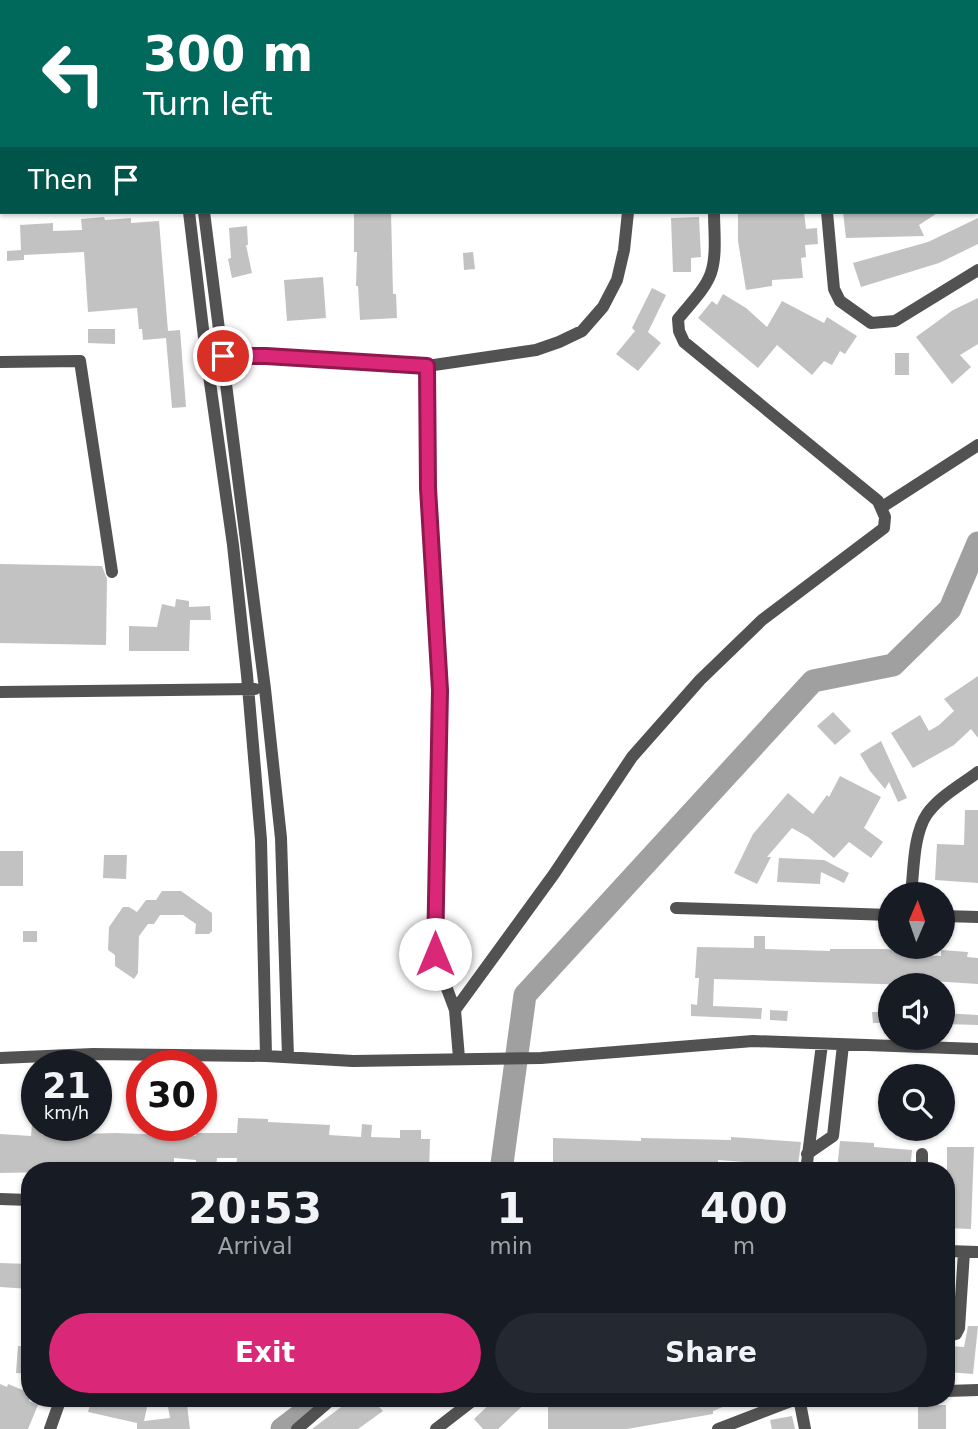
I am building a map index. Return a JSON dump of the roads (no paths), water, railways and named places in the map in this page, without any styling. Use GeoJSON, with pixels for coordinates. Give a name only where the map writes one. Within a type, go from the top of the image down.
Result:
{"type":"FeatureCollection","features":[{"type":"Feature","properties":{"kind":"street"},"geometry":{"type":"LineString","coordinates":[[189,214],[233,545],[248,689],[261,840],[266,1056]]}},
{"type":"Feature","properties":{"kind":"street"},"geometry":{"type":"LineString","coordinates":[[204,214],[265,689],[281,838],[288,1057]]}},
{"type":"Feature","properties":{"kind":"street"},"geometry":{"type":"LineString","coordinates":[[206,354],[427,366],[536,350],[582,331],[603,307],[617,280],[628,214]]}},
{"type":"Feature","properties":{"kind":"street"},"geometry":{"type":"LineString","coordinates":[[455,1010],[554,874],[632,757],[700,680],[762,620],[884,528],[885,517],[878,500],[684,342],[678,319],[711,274],[714,259],[714,214]]}},
{"type":"Feature","properties":{"kind":"street"},"geometry":{"type":"LineString","coordinates":[[827,214],[834,289],[840,301],[871,323],[895,321],[978,270]]}},
{"type":"Feature","properties":{"kind":"street"},"geometry":{"type":"LineString","coordinates":[[0,362],[80,361],[112,572]]}},
{"type":"Feature","properties":{"kind":"street"},"geometry":{"type":"LineString","coordinates":[[427,366],[428,488],[440,690],[435,954],[455,1010],[458,1058]]}},
{"type":"Feature","properties":{"kind":"street"},"geometry":{"type":"LineString","coordinates":[[881,507],[978,445]]}},
{"type":"Feature","properties":{"kind":"street"},"geometry":{"type":"LineString","coordinates":[[0,692],[265,689]]}},
{"type":"Feature","properties":{"kind":"street"},"geometry":{"type":"LineString","coordinates":[[913,882],[919,833],[926,816],[940,800],[978,772]]}},
{"type":"Feature","properties":{"kind":"street"},"geometry":{"type":"LineString","coordinates":[[676,908],[878,915]]}},
{"type":"Feature","properties":{"kind":"street"},"geometry":{"type":"LineString","coordinates":[[956,916],[978,917]]}},
{"type":"Feature","properties":{"kind":"street"},"geometry":{"type":"LineString","coordinates":[[0,1058],[93,1054],[266,1056],[353,1061],[495,1059],[753,1041],[978,1049]]}},
{"type":"Feature","properties":{"kind":"street"},"geometry":{"type":"LineString","coordinates":[[807,1162],[822,1044]]}},
{"type":"Feature","properties":{"kind":"street"},"geometry":{"type":"LineString","coordinates":[[807,1154],[833,1136],[843,1045]]}},
{"type":"Feature","properties":{"kind":"street"},"geometry":{"type":"LineString","coordinates":[[922,1154],[922,1162]]}},
{"type":"Feature","properties":{"kind":"street"},"geometry":{"type":"LineString","coordinates":[[0,1199],[21,1200]]}},
{"type":"Feature","properties":{"kind":"street"},"geometry":{"type":"LineString","coordinates":[[955,1251],[978,1252]]}},
{"type":"Feature","properties":{"kind":"street"},"geometry":{"type":"LineString","coordinates":[[955,1334],[960,1328],[964,1252]]}},
{"type":"Feature","properties":{"kind":"street"},"geometry":{"type":"LineString","coordinates":[[955,1391],[978,1390]]}},
{"type":"Feature","properties":{"kind":"street"},"geometry":{"type":"LineString","coordinates":[[50,1429],[58,1407]]}},
{"type":"Feature","properties":{"kind":"street"},"geometry":{"type":"LineString","coordinates":[[297,1429],[323,1407]]}},
{"type":"Feature","properties":{"kind":"street"},"geometry":{"type":"LineString","coordinates":[[436,1429],[464,1407]]}},
{"type":"Feature","properties":{"kind":"street"},"geometry":{"type":"LineString","coordinates":[[718,1429],[749,1424],[782,1407]]}},
{"type":"Feature","properties":{"kind":"street"},"geometry":{"type":"LineString","coordinates":[[801,1407],[805,1429]]}},
{"type":"Feature","properties":{"kind":"waterway"},"geometry":{"type":"LineString","coordinates":[[502,1162],[525,995],[813,681],[893,665],[950,609],[978,543]]}},
{"type":"Feature","properties":{"kind":"waterway"},"geometry":{"type":"LineString","coordinates":[[282,1429],[311,1407]]}}]}
